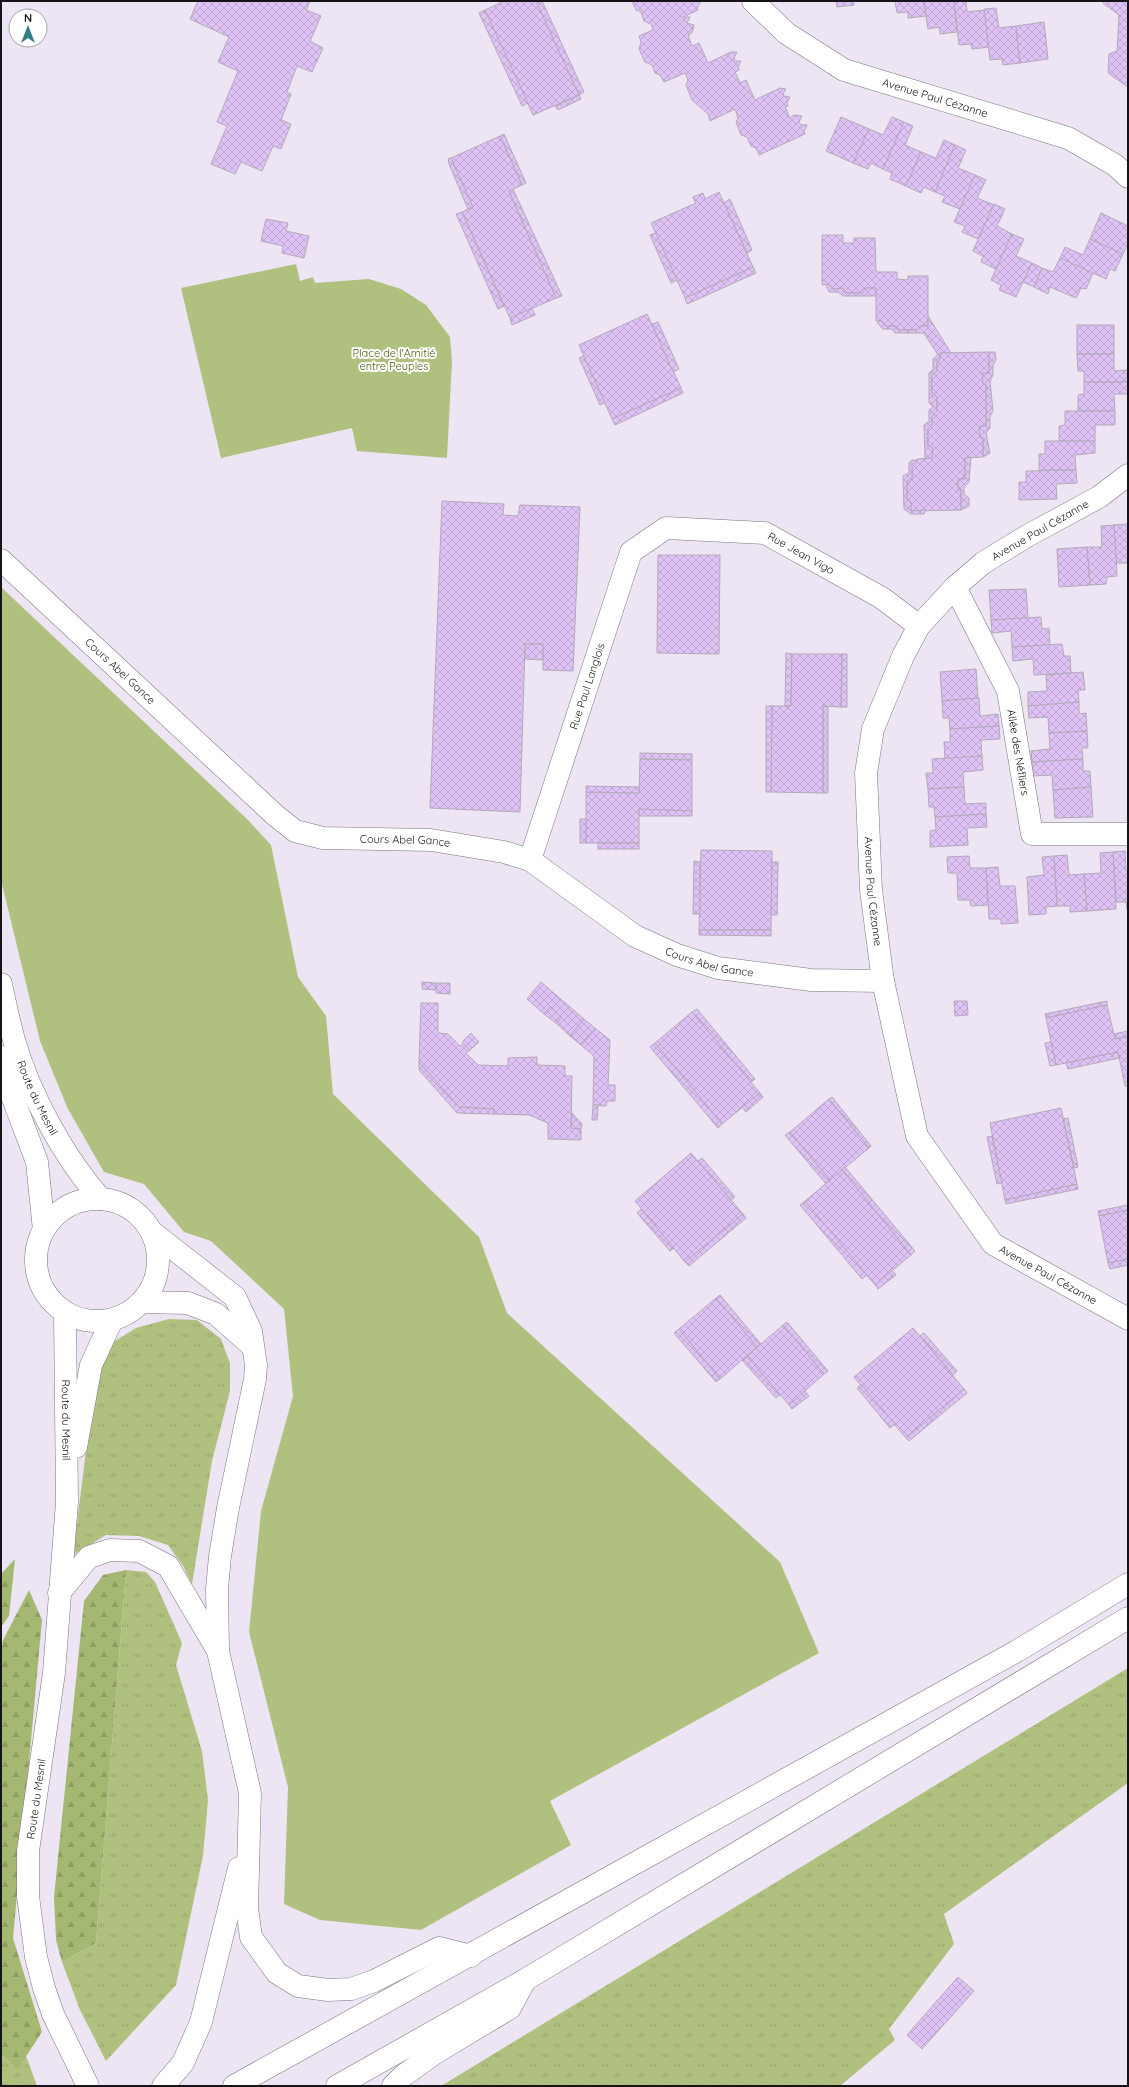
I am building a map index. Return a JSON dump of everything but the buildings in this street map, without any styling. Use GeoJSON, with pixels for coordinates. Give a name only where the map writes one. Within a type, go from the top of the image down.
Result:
{"type":"FeatureCollection","features":[{"type":"Feature","properties":{"kind":"street","name":"Avenue Paul Cézanne"},"geometry":{"type":"LineString","coordinates":[[753,1],[786,33],[844,70],[1068,138],[1115,165],[1128,177]]}},
{"type":"Feature","properties":{"kind":"street","name":"Avenue Paul Cézanne"},"geometry":{"type":"LineString","coordinates":[[1128,475],[1099,497],[1027,536],[983,563],[956,587],[919,626],[903,656],[873,729],[866,772],[871,890],[883,981],[917,1136],[993,1244],[1128,1319]]}},
{"type":"Feature","properties":{"kind":"street","name":"Rue Jean Vigo"},"geometry":{"type":"LineString","coordinates":[[666,528],[765,534],[882,598],[919,626]]}},
{"type":"Feature","properties":{"kind":"street","name":"Rue Paul Langlois"},"geometry":{"type":"LineString","coordinates":[[530,860],[631,552],[666,528]]}},
{"type":"Feature","properties":{"kind":"street","name":"Cours Abel Gance"},"geometry":{"type":"LineString","coordinates":[[1,560],[275,815],[295,831],[323,838],[431,840],[504,852],[530,860],[635,936],[676,955],[718,968],[811,980],[883,981]]}},
{"type":"Feature","properties":{"kind":"street","name":"Allée des Néfliers"},"geometry":{"type":"LineString","coordinates":[[956,587],[1008,691],[1032,834],[1128,834]]}},
{"type":"Feature","properties":{"kind":"street","name":"Route du Mesnil"},"geometry":{"type":"LineString","coordinates":[[1,984],[14,1041],[34,1092],[64,1150],[88,1184],[101,1199]]}},
{"type":"Feature","properties":{"kind":"street","name":"Route du Mesnil"},"geometry":{"type":"LineString","coordinates":[[1,1057],[11,1093],[37,1162],[44,1230]]}},
{"type":"Feature","properties":{"kind":"street"},"geometry":{"type":"LineString","coordinates":[[101,1199],[122,1204],[133,1210],[144,1220],[152,1232],[158,1250],[158,1268],[153,1286],[143,1302],[129,1313],[112,1320],[96,1322],[80,1320],[65,1313],[51,1301],[41,1286],[36,1268],[36,1254],[38,1241],[44,1230],[55,1216],[69,1206],[85,1200],[101,1199]]}},
{"type":"Feature","properties":{"kind":"street"},"geometry":{"type":"LineString","coordinates":[[152,1232],[223,1286],[235,1297],[251,1331],[256,1365],[255,1379],[220,1556],[217,1589],[218,1651],[250,1793],[247,1908],[251,1937],[277,1973],[298,1986],[328,1990],[351,1989],[374,1981],[439,1948],[471,1956]]}},
{"type":"Feature","properties":{"kind":"street"},"geometry":{"type":"LineString","coordinates":[[143,1302],[188,1303],[216,1314],[252,1346]]}},
{"type":"Feature","properties":{"kind":"street","name":"Route du Mesnil"},"geometry":{"type":"LineString","coordinates":[[65,1313],[67,1502],[54,1673],[28,1851],[28,1896],[36,1957],[44,1988],[53,2014],[70,2052],[88,2086]]}},
{"type":"Feature","properties":{"kind":"street","name":"Route du Mesnil"},"geometry":{"type":"LineString","coordinates":[[67,1502],[91,1365],[112,1320]]}},
{"type":"Feature","properties":{"kind":"street"},"geometry":{"type":"LineString","coordinates":[[60,1593],[89,1557],[110,1550],[139,1550],[168,1566],[218,1651]]}},
{"type":"Feature","properties":{"kind":"street"},"geometry":{"type":"LineString","coordinates":[[234,2086],[471,1956],[1003,1658],[1128,1584]]}},
{"type":"Feature","properties":{"kind":"street"},"geometry":{"type":"LineString","coordinates":[[337,2086],[525,1980],[1128,1618]]}},
{"type":"Feature","properties":{"kind":"street"},"geometry":{"type":"LineString","coordinates":[[163,2086],[183,2063],[201,2022],[249,1828]]}},
{"type":"Feature","properties":{"kind":"street"},"geometry":{"type":"LineString","coordinates":[[392,2086],[403,2076],[435,2053],[510,2008],[525,1980]]}},
{"type":"Feature","properties":{"kind":"green space","name":"Place de l'Amitié entre Peuples"},"geometry":{"type":"Polygon","coordinates":[[[296,264],[300,281],[313,277],[315,283],[369,279],[401,289],[426,305],[450,337],[452,361],[447,458],[357,451],[352,428],[221,458],[181,288],[296,264]]]}},
{"type":"Feature","properties":{"kind":"green space"},"geometry":{"type":"Polygon","coordinates":[[[1,587],[247,819],[271,845],[298,977],[326,1016],[333,1094],[479,1237],[507,1313],[780,1562],[819,1653],[550,1801],[571,1845],[421,1930],[320,1920],[284,1904],[288,1787],[249,1632],[261,1511],[293,1396],[284,1309],[211,1241],[184,1232],[144,1184],[104,1172],[68,1109],[40,1041],[1,880],[1,587]]]}},
{"type":"Feature","properties":{"kind":"green space"},"geometry":{"type":"Polygon","coordinates":[[[169,1319],[197,1320],[221,1339],[230,1363],[230,1391],[212,1461],[192,1584],[183,1566],[168,1545],[139,1536],[106,1535],[73,1555],[97,1363],[110,1344],[136,1328],[169,1319]]]}},
{"type":"Feature","properties":{"kind":"green space"},"geometry":{"type":"Polygon","coordinates":[[[15,1559],[9,1616],[1,1627],[1,1574],[15,1559]]]}},
{"type":"Feature","properties":{"kind":"green space"},"geometry":{"type":"Polygon","coordinates":[[[126,1570],[146,1572],[155,1582],[182,1643],[176,1665],[202,1751],[208,1800],[203,1856],[176,1985],[106,2061],[80,2010],[62,1962],[96,1943],[126,1570]]]}},
{"type":"Feature","properties":{"kind":"green space"},"geometry":{"type":"Polygon","coordinates":[[[126,1570],[96,1943],[62,1962],[56,1940],[54,1897],[84,1601],[103,1575],[126,1570]]]}},
{"type":"Feature","properties":{"kind":"green space"},"geometry":{"type":"Polygon","coordinates":[[[29,1590],[42,1620],[13,1938],[42,2032],[18,2069],[1,2053],[1,1652],[3,1640],[29,1590]]]}},
{"type":"Feature","properties":{"kind":"green space"},"geometry":{"type":"Polygon","coordinates":[[[1128,1668],[1128,1783],[944,1914],[954,1944],[889,2029],[895,2040],[840,2086],[441,2086],[1128,1668]]]}},
{"type":"Feature","properties":{"kind":"green space"},"geometry":{"type":"Polygon","coordinates":[[[1,1987],[37,2086],[1,2086],[1,1987]]]}}]}
